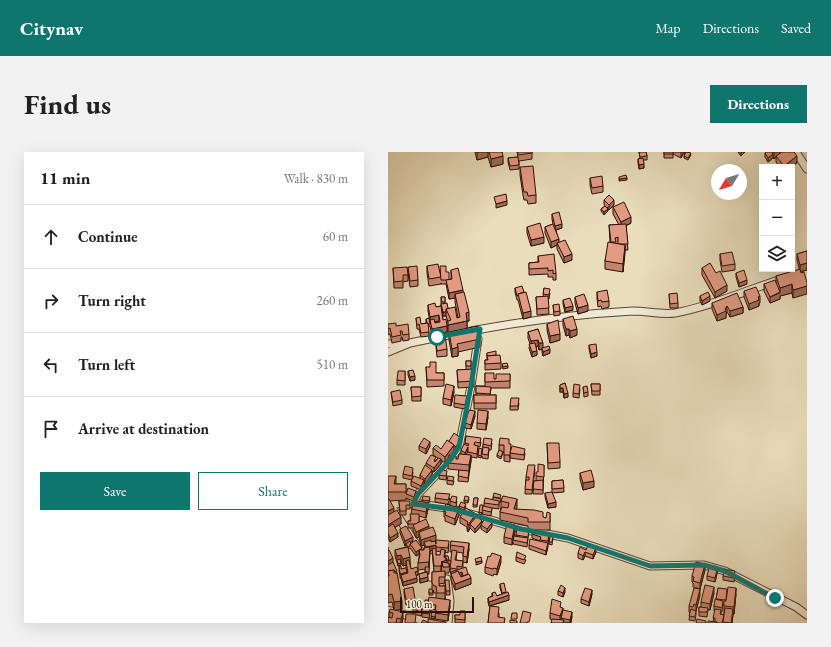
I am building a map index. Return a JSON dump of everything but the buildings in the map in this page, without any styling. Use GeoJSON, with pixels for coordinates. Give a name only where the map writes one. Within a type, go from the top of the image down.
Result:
{"type":"FeatureCollection","features":[{"type":"Feature","properties":{"kind":"street"},"geometry":{"type":"LineString","coordinates":[[796,152],[807,168]]}},
{"type":"Feature","properties":{"kind":"street"},"geometry":{"type":"LineString","coordinates":[[388,344],[410,343],[480,329],[526,322],[635,311],[673,313],[710,304],[747,290],[795,276]]}},
{"type":"Feature","properties":{"kind":"street"},"geometry":{"type":"LineString","coordinates":[[413,504],[418,494],[450,460],[459,447],[480,329]]}},
{"type":"Feature","properties":{"kind":"street"},"geometry":{"type":"LineString","coordinates":[[388,352],[410,343]]}},
{"type":"Feature","properties":{"kind":"street"},"geometry":{"type":"LineString","coordinates":[[389,504],[413,504],[453,509],[521,529],[568,538],[650,566],[704,565],[725,571],[796,607],[807,615]]}},
{"type":"Feature","properties":{"kind":"street"},"geometry":{"type":"LineString","coordinates":[[389,504],[424,557],[429,557],[430,577],[446,579],[450,601],[448,623]]}},
{"type":"Feature","properties":{"kind":"street"},"geometry":{"type":"LineString","coordinates":[[388,610],[400,611],[432,623]]}},
{"type":"Feature","properties":{"kind":"route"},"geometry":{"type":"LineString","coordinates":[[437,337],[480,329],[459,447],[450,460],[418,494],[413,504],[453,509],[521,529],[568,538],[650,566],[704,565],[725,571],[775,598]]}}]}
